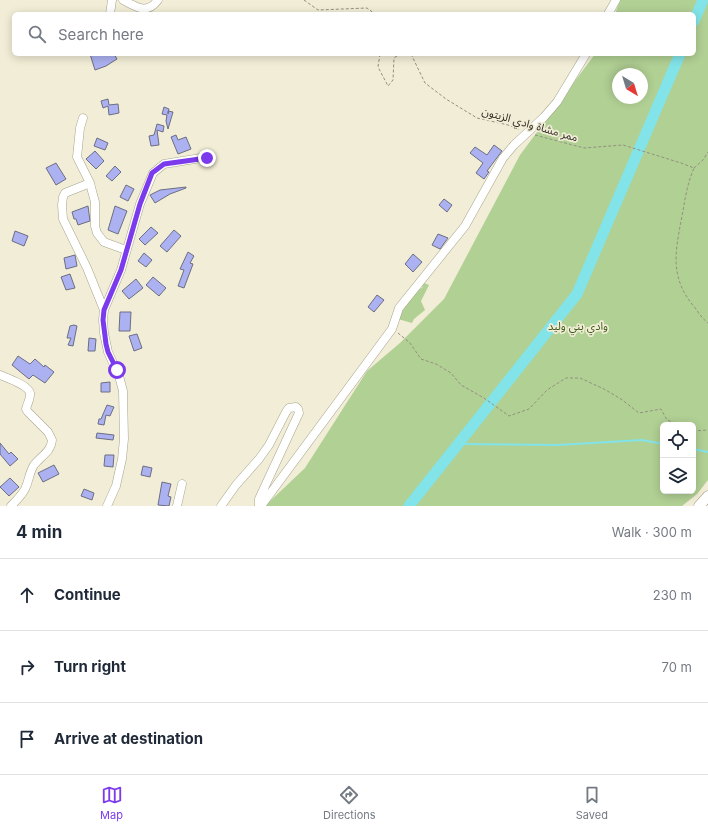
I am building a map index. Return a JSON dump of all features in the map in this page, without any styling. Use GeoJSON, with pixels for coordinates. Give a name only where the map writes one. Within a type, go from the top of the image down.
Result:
{"type":"FeatureCollection","features":[{"type":"Feature","properties":{"kind":"main road"},"geometry":{"type":"LineString","coordinates":[[699,506],[708,496]]}},
{"type":"Feature","properties":{"kind":"street"},"geometry":{"type":"LineString","coordinates":[[110,12],[112,0]]}},
{"type":"Feature","properties":{"kind":"street"},"geometry":{"type":"LineString","coordinates":[[123,0],[137,8],[145,8],[151,7],[158,0]]}},
{"type":"Feature","properties":{"kind":"street"},"geometry":{"type":"LineString","coordinates":[[609,12],[616,0]]}},
{"type":"Feature","properties":{"kind":"street"},"geometry":{"type":"LineString","coordinates":[[260,506],[392,330],[399,308],[465,226],[503,158],[557,102],[585,56]]}},
{"type":"Feature","properties":{"kind":"street"},"geometry":{"type":"LineString","coordinates":[[84,118],[80,128],[77,157],[90,183],[95,202],[95,226],[97,233],[104,242],[126,250]]}},
{"type":"Feature","properties":{"kind":"street"},"geometry":{"type":"LineString","coordinates":[[107,506],[116,486],[122,459],[124,439],[124,391],[107,348],[103,320],[104,310],[121,270],[140,204],[152,173],[164,164],[207,158]]}},
{"type":"Feature","properties":{"kind":"street"},"geometry":{"type":"LineString","coordinates":[[90,183],[65,193],[62,205],[62,219],[87,268],[104,310]]}},
{"type":"Feature","properties":{"kind":"street"},"geometry":{"type":"LineString","coordinates":[[0,375],[15,381],[29,391],[30,395],[26,409],[48,432],[52,440],[49,450],[34,465],[30,472],[26,488],[23,493],[11,506]]}},
{"type":"Feature","properties":{"kind":"street"},"geometry":{"type":"LineString","coordinates":[[221,506],[236,485],[263,455],[289,408],[296,407],[299,413],[259,499],[260,506]]}},
{"type":"Feature","properties":{"kind":"street"},"geometry":{"type":"LineString","coordinates":[[178,506],[182,484]]}},
{"type":"Feature","properties":{"kind":"path"},"geometry":{"type":"LineString","coordinates":[[304,0],[318,10],[368,8],[373,12]]}},
{"type":"Feature","properties":{"kind":"path"},"geometry":{"type":"LineString","coordinates":[[380,56],[378,67],[388,86],[393,80],[394,58],[397,56]]}},
{"type":"Feature","properties":{"kind":"path","name":"ممر مشاة وادي الزيتون"},"geometry":{"type":"LineString","coordinates":[[412,56],[425,83],[477,118],[508,125],[542,138],[584,148],[623,145],[694,168]]}},
{"type":"Feature","properties":{"kind":"path"},"geometry":{"type":"LineString","coordinates":[[708,152],[703,160],[694,168],[687,188],[676,242],[678,282],[687,299],[708,323]]}},
{"type":"Feature","properties":{"kind":"path"},"geometry":{"type":"LineString","coordinates":[[392,330],[401,334],[422,359],[436,364],[446,370],[461,385],[484,398],[508,416],[529,409],[547,390],[566,378],[580,378],[621,399],[639,413],[661,409],[667,420],[673,422]]}},
{"type":"Feature","properties":{"kind":"path"},"geometry":{"type":"LineString","coordinates":[[696,431],[708,430]]}},
{"type":"Feature","properties":{"kind":"green space","name":"وادي بني وليد"},"geometry":{"type":"Polygon","coordinates":[[[620,0],[708,0],[708,480],[697,494],[682,506],[265,506],[305,468],[367,371],[400,343],[444,299],[520,155],[594,56],[696,56],[696,12],[616,12],[620,0]]]}},
{"type":"Feature","properties":{"kind":"green space"},"geometry":{"type":"Polygon","coordinates":[[[424,283],[429,285],[421,301],[425,310],[414,319],[412,323],[398,319],[412,295],[423,287],[421,285],[424,283]]]}},
{"type":"Feature","properties":{"kind":"building"},"geometry":{"type":"Polygon","coordinates":[[[91,56],[115,56],[117,59],[106,66],[95,70],[91,56]]]}},
{"type":"Feature","properties":{"kind":"building"},"geometry":{"type":"Polygon","coordinates":[[[108,99],[109,105],[118,104],[119,113],[109,115],[108,106],[103,108],[101,101],[108,99]]]}},
{"type":"Feature","properties":{"kind":"building"},"geometry":{"type":"Polygon","coordinates":[[[164,107],[173,112],[168,129],[166,121],[167,115],[162,114],[164,107]]]}},
{"type":"Feature","properties":{"kind":"building"},"geometry":{"type":"Polygon","coordinates":[[[157,124],[164,126],[163,132],[157,130],[159,145],[151,146],[149,136],[154,135],[157,124]]]}},
{"type":"Feature","properties":{"kind":"building"},"geometry":{"type":"Polygon","coordinates":[[[176,135],[178,140],[186,137],[191,149],[178,154],[171,137],[176,135]]]}},
{"type":"Feature","properties":{"kind":"building"},"geometry":{"type":"Polygon","coordinates":[[[97,138],[108,143],[105,150],[94,146],[97,138]]]}},
{"type":"Feature","properties":{"kind":"building"},"geometry":{"type":"Polygon","coordinates":[[[494,145],[502,151],[487,171],[489,172],[484,179],[476,173],[483,163],[470,153],[475,147],[487,155],[494,145]]]}},
{"type":"Feature","properties":{"kind":"building"},"geometry":{"type":"Polygon","coordinates":[[[95,151],[104,161],[96,169],[86,159],[95,151]]]}},
{"type":"Feature","properties":{"kind":"building"},"geometry":{"type":"Polygon","coordinates":[[[56,163],[66,179],[56,185],[46,168],[56,163]]]}},
{"type":"Feature","properties":{"kind":"building"},"geometry":{"type":"Polygon","coordinates":[[[115,166],[121,172],[112,181],[106,176],[115,166]]]}},
{"type":"Feature","properties":{"kind":"building"},"geometry":{"type":"Polygon","coordinates":[[[126,185],[134,189],[128,201],[120,197],[126,185]]]}},
{"type":"Feature","properties":{"kind":"building"},"geometry":{"type":"Polygon","coordinates":[[[186,187],[155,203],[150,195],[160,190],[186,187]]]}},
{"type":"Feature","properties":{"kind":"building"},"geometry":{"type":"Polygon","coordinates":[[[444,199],[452,205],[447,212],[439,205],[444,199]]]}},
{"type":"Feature","properties":{"kind":"building"},"geometry":{"type":"Polygon","coordinates":[[[88,206],[90,221],[78,225],[72,212],[88,206]]]}},
{"type":"Feature","properties":{"kind":"building"},"geometry":{"type":"Polygon","coordinates":[[[115,206],[127,211],[118,234],[108,230],[115,206]]]}},
{"type":"Feature","properties":{"kind":"building"},"geometry":{"type":"Polygon","coordinates":[[[151,227],[158,233],[145,245],[139,239],[151,227]]]}},
{"type":"Feature","properties":{"kind":"building"},"geometry":{"type":"Polygon","coordinates":[[[174,230],[181,236],[167,252],[160,246],[174,230]]]}},
{"type":"Feature","properties":{"kind":"building"},"geometry":{"type":"Polygon","coordinates":[[[15,231],[28,236],[24,246],[12,241],[15,231]]]}},
{"type":"Feature","properties":{"kind":"building"},"geometry":{"type":"Polygon","coordinates":[[[438,234],[448,238],[440,249],[432,245],[438,234]]]}},
{"type":"Feature","properties":{"kind":"building"},"geometry":{"type":"Polygon","coordinates":[[[188,252],[194,256],[190,263],[193,264],[184,288],[178,286],[184,270],[180,269],[188,252]]]}},
{"type":"Feature","properties":{"kind":"building"},"geometry":{"type":"Polygon","coordinates":[[[144,253],[152,260],[146,267],[138,261],[144,253]]]}},
{"type":"Feature","properties":{"kind":"building"},"geometry":{"type":"Polygon","coordinates":[[[413,254],[422,262],[413,272],[405,264],[413,254]]]}},
{"type":"Feature","properties":{"kind":"building"},"geometry":{"type":"Polygon","coordinates":[[[75,255],[77,266],[66,269],[64,258],[75,255]]]}},
{"type":"Feature","properties":{"kind":"building"},"geometry":{"type":"Polygon","coordinates":[[[70,274],[75,288],[66,290],[61,277],[70,274]]]}},
{"type":"Feature","properties":{"kind":"building"},"geometry":{"type":"Polygon","coordinates":[[[153,277],[166,288],[159,296],[146,285],[153,277]]]}},
{"type":"Feature","properties":{"kind":"building"},"geometry":{"type":"Polygon","coordinates":[[[136,279],[143,288],[129,299],[122,291],[136,279]]]}},
{"type":"Feature","properties":{"kind":"building"},"geometry":{"type":"Polygon","coordinates":[[[377,295],[384,300],[374,312],[368,307],[377,295]]]}},
{"type":"Feature","properties":{"kind":"building"},"geometry":{"type":"Polygon","coordinates":[[[120,312],[131,312],[130,331],[119,331],[120,312]]]}},
{"type":"Feature","properties":{"kind":"building"},"geometry":{"type":"Polygon","coordinates":[[[70,326],[77,326],[73,346],[68,345],[71,338],[67,338],[70,326]]]}},
{"type":"Feature","properties":{"kind":"building"},"geometry":{"type":"Polygon","coordinates":[[[137,334],[142,348],[134,351],[129,336],[137,334]]]}},
{"type":"Feature","properties":{"kind":"building"},"geometry":{"type":"Polygon","coordinates":[[[89,338],[96,339],[95,351],[88,351],[89,338]]]}},
{"type":"Feature","properties":{"kind":"building"},"geometry":{"type":"Polygon","coordinates":[[[18,356],[30,364],[35,359],[44,367],[45,365],[54,372],[45,383],[33,375],[29,379],[12,365],[18,356]]]}},
{"type":"Feature","properties":{"kind":"building"},"geometry":{"type":"Polygon","coordinates":[[[110,382],[110,392],[101,392],[101,383],[110,382]]]}},
{"type":"Feature","properties":{"kind":"building"},"geometry":{"type":"Polygon","coordinates":[[[107,405],[114,407],[110,416],[106,415],[104,425],[98,424],[99,419],[101,419],[107,405]]]}},
{"type":"Feature","properties":{"kind":"building"},"geometry":{"type":"Polygon","coordinates":[[[97,433],[114,435],[113,440],[96,438],[97,433]]]}},
{"type":"Feature","properties":{"kind":"building"},"geometry":{"type":"Polygon","coordinates":[[[0,443],[9,454],[11,452],[18,459],[10,466],[0,454],[0,443]]]}},
{"type":"Feature","properties":{"kind":"building"},"geometry":{"type":"Polygon","coordinates":[[[105,455],[114,455],[113,467],[104,466],[105,455]]]}},
{"type":"Feature","properties":{"kind":"building"},"geometry":{"type":"Polygon","coordinates":[[[54,465],[59,474],[43,482],[38,473],[54,465]]]}},
{"type":"Feature","properties":{"kind":"building"},"geometry":{"type":"Polygon","coordinates":[[[143,466],[152,468],[150,477],[141,475],[143,466]]]}},
{"type":"Feature","properties":{"kind":"building"},"geometry":{"type":"Polygon","coordinates":[[[10,478],[19,487],[9,496],[0,487],[10,478]]]}},
{"type":"Feature","properties":{"kind":"building"},"geometry":{"type":"Polygon","coordinates":[[[162,482],[171,484],[168,496],[171,497],[169,506],[158,505],[162,482]]]}},
{"type":"Feature","properties":{"kind":"building"},"geometry":{"type":"Polygon","coordinates":[[[84,489],[94,493],[92,500],[81,496],[84,489]]]}},
{"type":"Feature","properties":{"kind":"waterway","name":"وادي بني وليد"},"geometry":{"type":"LineString","coordinates":[[696,16],[703,0]]}},
{"type":"Feature","properties":{"kind":"waterway","name":"وادي بني وليد"},"geometry":{"type":"LineString","coordinates":[[409,506],[577,294],[679,56]]}},
{"type":"Feature","properties":{"kind":"waterway"},"geometry":{"type":"LineString","coordinates":[[458,444],[558,445],[642,440],[660,443]]}},
{"type":"Feature","properties":{"kind":"waterway"},"geometry":{"type":"LineString","coordinates":[[696,450],[708,452]]}},
{"type":"Feature","properties":{"kind":"route"},"geometry":{"type":"LineString","coordinates":[[117,370],[108,352],[106,344],[103,320],[104,310],[121,270],[140,204],[152,173],[164,164],[182,160],[207,158]]}}]}
